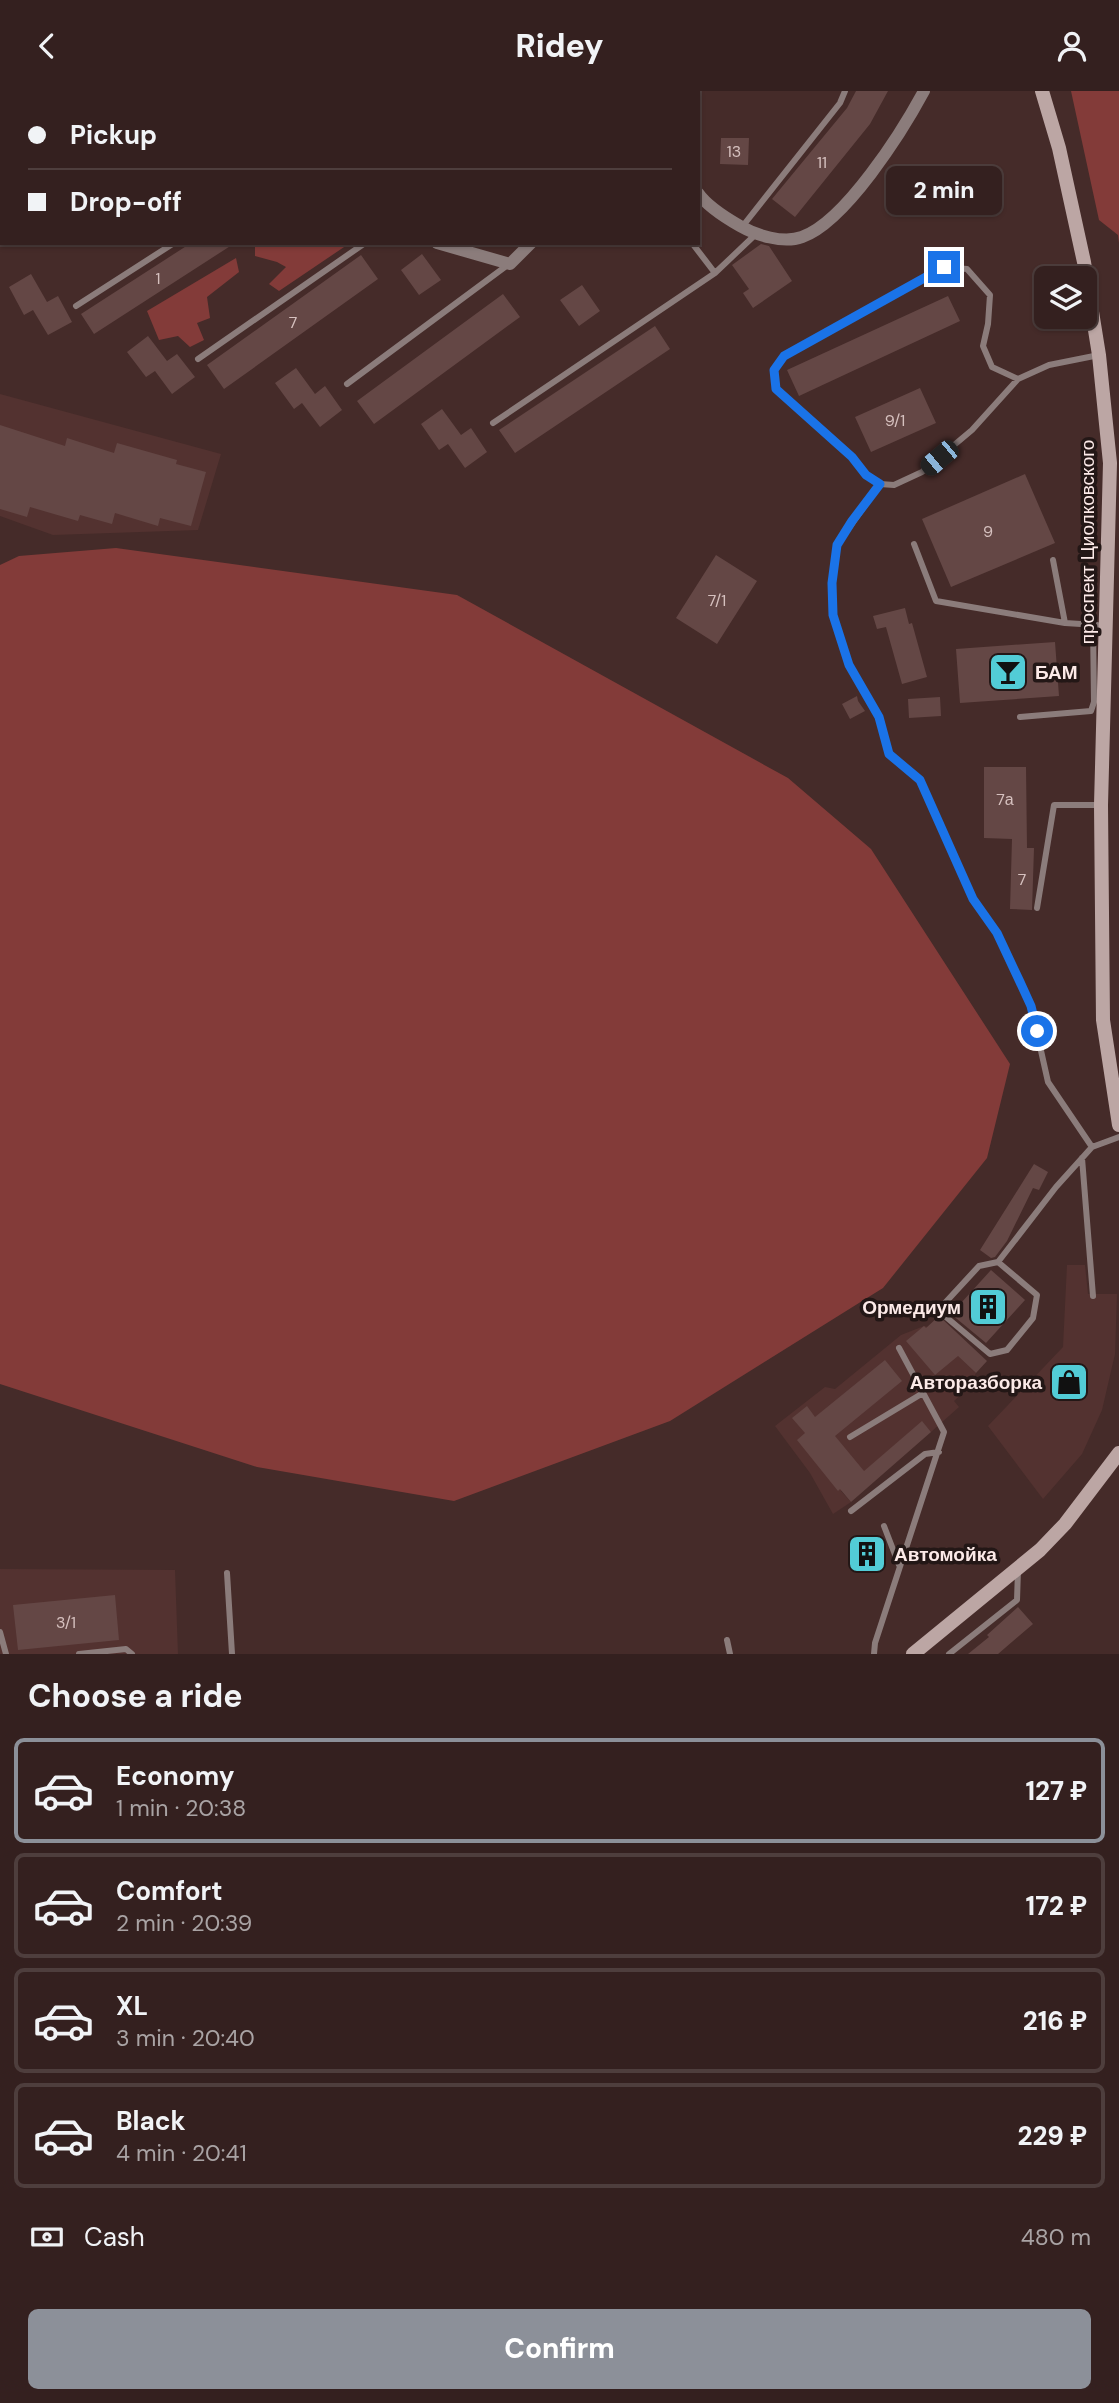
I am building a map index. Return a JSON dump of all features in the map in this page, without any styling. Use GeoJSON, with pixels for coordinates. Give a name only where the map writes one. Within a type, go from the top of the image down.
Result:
{"type":"FeatureCollection","features":[{"type":"Feature","properties":{"kind":"main road","name":"проспект Циолковского"},"geometry":{"type":"LineString","coordinates":[[1042,91],[1059,148],[1084,262],[1099,355],[1110,463],[1100,625],[1103,1020],[1119,1125]]}},
{"type":"Feature","properties":{"kind":"main road"},"geometry":{"type":"LineString","coordinates":[[913,1654],[1018,1568],[1065,1524],[1118,1456]]}},
{"type":"Feature","properties":{"kind":"street"},"geometry":{"type":"LineString","coordinates":[[700,196],[756,234],[799,239],[818,230],[867,180],[924,91]]}},
{"type":"Feature","properties":{"kind":"street"},"geometry":{"type":"LineString","coordinates":[[444,245],[510,264],[529,245]]}},
{"type":"Feature","properties":{"kind":"lane"},"geometry":{"type":"LineString","coordinates":[[742,227],[840,103],[845,91]]}},
{"type":"Feature","properties":{"kind":"lane"},"geometry":{"type":"LineString","coordinates":[[493,423],[715,272],[756,234]]}},
{"type":"Feature","properties":{"kind":"lane"},"geometry":{"type":"LineString","coordinates":[[76,306],[171,245]]}},
{"type":"Feature","properties":{"kind":"lane"},"geometry":{"type":"LineString","coordinates":[[198,359],[362,245]]}},
{"type":"Feature","properties":{"kind":"lane"},"geometry":{"type":"LineString","coordinates":[[694,245],[715,272]]}},
{"type":"Feature","properties":{"kind":"lane"},"geometry":{"type":"LineString","coordinates":[[347,383],[510,264]]}},
{"type":"Feature","properties":{"kind":"lane"},"geometry":{"type":"LineString","coordinates":[[1018,379],[992,367],[983,346],[990,295],[967,269],[944,267],[784,356],[774,370],[776,389],[852,457],[866,475],[880,484],[894,485],[922,472],[972,430],[1018,379],[1049,365],[1099,355]]}},
{"type":"Feature","properties":{"kind":"lane"},"geometry":{"type":"LineString","coordinates":[[880,484],[837,545],[832,583],[833,615],[849,665],[879,717],[889,754],[920,780],[973,899],[997,933],[1031,1006],[1048,1082],[1092,1147]]}},
{"type":"Feature","properties":{"kind":"lane"},"geometry":{"type":"LineString","coordinates":[[914,544],[936,601],[1065,623],[1100,625],[1091,711],[1020,717]]}},
{"type":"Feature","properties":{"kind":"lane"},"geometry":{"type":"LineString","coordinates":[[1053,560],[1065,623]]}},
{"type":"Feature","properties":{"kind":"lane"},"geometry":{"type":"LineString","coordinates":[[1037,908],[1054,805],[1101,805]]}},
{"type":"Feature","properties":{"kind":"lane"},"geometry":{"type":"LineString","coordinates":[[998,1262],[1037,1294],[1033,1318],[1007,1350],[990,1354],[946,1317],[944,1304],[979,1266],[998,1262],[1092,1147],[1119,1137]]}},
{"type":"Feature","properties":{"kind":"lane"},"geometry":{"type":"LineString","coordinates":[[1083,1158],[1093,1296]]}},
{"type":"Feature","properties":{"kind":"lane"},"geometry":{"type":"LineString","coordinates":[[874,1654],[875,1643],[944,1432],[899,1348]]}},
{"type":"Feature","properties":{"kind":"lane"},"geometry":{"type":"LineString","coordinates":[[850,1437],[923,1393]]}},
{"type":"Feature","properties":{"kind":"lane"},"geometry":{"type":"LineString","coordinates":[[851,1511],[925,1454],[939,1452]]}},
{"type":"Feature","properties":{"kind":"lane"},"geometry":{"type":"LineString","coordinates":[[884,1526],[900,1565]]}},
{"type":"Feature","properties":{"kind":"lane"},"geometry":{"type":"LineString","coordinates":[[949,1654],[1017,1600],[1018,1568]]}},
{"type":"Feature","properties":{"kind":"lane"},"geometry":{"type":"LineString","coordinates":[[227,1573],[232,1654]]}},
{"type":"Feature","properties":{"kind":"lane"},"geometry":{"type":"LineString","coordinates":[[0,1632],[5,1654]]}},
{"type":"Feature","properties":{"kind":"lane"},"geometry":{"type":"LineString","coordinates":[[727,1640],[730,1654]]}},
{"type":"Feature","properties":{"kind":"lane"},"geometry":{"type":"LineString","coordinates":[[79,1654],[126,1649],[132,1654]]}},
{"type":"Feature","properties":{"kind":"shaded area"},"geometry":{"type":"Polygon","coordinates":[[[1071,91],[1119,91],[1119,243],[1118,235],[1099,220],[1071,91]]]}},
{"type":"Feature","properties":{"kind":"shaded area"},"geometry":{"type":"Polygon","coordinates":[[[255,245],[347,245],[279,291],[269,284],[286,267],[255,256],[255,245]]]}},
{"type":"Feature","properties":{"kind":"shaded area"},"geometry":{"type":"Polygon","coordinates":[[[236,258],[239,272],[207,297],[210,318],[197,323],[204,340],[190,347],[178,336],[159,340],[147,311],[236,258]]]}},
{"type":"Feature","properties":{"kind":"shaded area"},"geometry":{"type":"Polygon","coordinates":[[[0,394],[221,454],[198,530],[53,535],[0,516],[0,394]]]}},
{"type":"Feature","properties":{"kind":"shaded area"},"geometry":{"type":"Polygon","coordinates":[[[116,548],[457,595],[788,778],[871,849],[1010,1064],[987,1158],[883,1288],[670,1421],[454,1501],[257,1467],[0,1384],[0,565],[19,556],[116,548]]]}},
{"type":"Feature","properties":{"kind":"shaded area","name":"Авторазборка"},"geometry":{"type":"Polygon","coordinates":[[[1067,1265],[1085,1265],[1088,1294],[1117,1294],[1115,1354],[1102,1410],[1082,1454],[1043,1499],[988,1426],[1063,1347],[1067,1265]]]}},
{"type":"Feature","properties":{"kind":"shaded area"},"geometry":{"type":"Polygon","coordinates":[[[924,1326],[976,1373],[969,1387],[954,1401],[959,1407],[931,1432],[922,1422],[841,1491],[851,1502],[833,1514],[810,1473],[775,1426],[825,1387],[835,1389],[901,1335],[924,1326]]]}},
{"type":"Feature","properties":{"kind":"shaded area"},"geometry":{"type":"Polygon","coordinates":[[[0,1569],[175,1570],[178,1654],[0,1654],[0,1569]]]}},
{"type":"Feature","properties":{"kind":"building"},"geometry":{"type":"Polygon","coordinates":[[[856,91],[888,91],[870,124],[795,217],[772,199],[847,108],[856,91]]]}},
{"type":"Feature","properties":{"kind":"building"},"geometry":{"type":"Polygon","coordinates":[[[721,138],[749,138],[748,165],[720,164],[721,138]]]}},
{"type":"Feature","properties":{"kind":"building"},"geometry":{"type":"Polygon","coordinates":[[[761,244],[769,246],[792,281],[753,308],[743,293],[749,289],[732,265],[761,244]]]}},
{"type":"Feature","properties":{"kind":"building"},"geometry":{"type":"Polygon","coordinates":[[[188,245],[232,245],[94,334],[81,314],[188,245]]]}},
{"type":"Feature","properties":{"kind":"building"},"geometry":{"type":"Polygon","coordinates":[[[422,254],[441,280],[419,295],[401,270],[422,254]]]}},
{"type":"Feature","properties":{"kind":"building"},"geometry":{"type":"Polygon","coordinates":[[[361,255],[378,279],[224,389],[207,365],[361,255]]]}},
{"type":"Feature","properties":{"kind":"building"},"geometry":{"type":"Polygon","coordinates":[[[31,274],[47,302],[58,296],[72,322],[48,335],[33,310],[24,315],[9,287],[31,274]]]}},
{"type":"Feature","properties":{"kind":"building"},"geometry":{"type":"Polygon","coordinates":[[[582,285],[600,311],[579,326],[560,300],[582,285]]]}},
{"type":"Feature","properties":{"kind":"building"},"geometry":{"type":"Polygon","coordinates":[[[503,294],[520,317],[374,424],[357,401],[503,294]]]}},
{"type":"Feature","properties":{"kind":"building"},"geometry":{"type":"Polygon","coordinates":[[[948,296],[960,321],[799,396],[787,370],[948,296]]]}},
{"type":"Feature","properties":{"kind":"building"},"geometry":{"type":"Polygon","coordinates":[[[655,326],[670,349],[515,453],[499,430],[655,326]]]}},
{"type":"Feature","properties":{"kind":"building"},"geometry":{"type":"Polygon","coordinates":[[[148,336],[167,361],[177,354],[195,377],[172,394],[155,371],[146,377],[127,352],[148,336]]]}},
{"type":"Feature","properties":{"kind":"building"},"geometry":{"type":"Polygon","coordinates":[[[296,368],[315,394],[325,386],[342,410],[320,427],[302,403],[294,409],[275,383],[296,368]]]}},
{"type":"Feature","properties":{"kind":"building"},"geometry":{"type":"Polygon","coordinates":[[[920,388],[936,423],[871,452],[855,417],[920,388]]]}},
{"type":"Feature","properties":{"kind":"building"},"geometry":{"type":"Polygon","coordinates":[[[442,409],[461,435],[471,428],[487,452],[465,468],[448,444],[439,450],[421,424],[442,409]]]}},
{"type":"Feature","properties":{"kind":"building"},"geometry":{"type":"Polygon","coordinates":[[[0,425],[65,446],[67,438],[114,453],[117,443],[177,460],[176,464],[206,472],[191,526],[160,518],[158,526],[115,513],[112,524],[80,515],[78,521],[30,507],[27,517],[0,509],[0,425]]]}},
{"type":"Feature","properties":{"kind":"building"},"geometry":{"type":"Polygon","coordinates":[[[1025,474],[1055,543],[951,587],[922,519],[1025,474]]]}},
{"type":"Feature","properties":{"kind":"building"},"geometry":{"type":"Polygon","coordinates":[[[716,555],[757,581],[717,644],[676,618],[716,555]]]}},
{"type":"Feature","properties":{"kind":"building"},"geometry":{"type":"Polygon","coordinates":[[[905,608],[909,624],[912,623],[927,677],[902,684],[886,627],[877,629],[873,616],[905,608]]]}},
{"type":"Feature","properties":{"kind":"building","name":"БАМ"},"geometry":{"type":"Polygon","coordinates":[[[1055,642],[1059,696],[960,703],[956,649],[1055,642]]]}},
{"type":"Feature","properties":{"kind":"building"},"geometry":{"type":"Polygon","coordinates":[[[857,696],[865,711],[850,719],[842,704],[857,696]]]}},
{"type":"Feature","properties":{"kind":"building"},"geometry":{"type":"Polygon","coordinates":[[[940,697],[941,716],[909,718],[908,699],[940,697]]]}},
{"type":"Feature","properties":{"kind":"building"},"geometry":{"type":"Polygon","coordinates":[[[984,767],[1026,767],[1027,848],[1034,848],[1032,910],[1010,909],[1012,839],[984,838],[984,767]]]}},
{"type":"Feature","properties":{"kind":"building"},"geometry":{"type":"Polygon","coordinates":[[[1034,1164],[1048,1172],[1039,1190],[1033,1188],[1007,1241],[995,1257],[991,1258],[980,1250],[1034,1164]]]}},
{"type":"Feature","properties":{"kind":"building","name":"Ормедиум"},"geometry":{"type":"Polygon","coordinates":[[[991,1270],[1025,1300],[986,1343],[951,1314],[991,1270]]]}},
{"type":"Feature","properties":{"kind":"building"},"geometry":{"type":"Polygon","coordinates":[[[939,1316],[987,1361],[976,1373],[958,1356],[935,1375],[906,1341],[939,1316]]]}},
{"type":"Feature","properties":{"kind":"building"},"geometry":{"type":"Polygon","coordinates":[[[885,1360],[902,1381],[835,1436],[864,1471],[922,1421],[931,1432],[851,1502],[840,1489],[838,1491],[797,1440],[805,1433],[792,1418],[807,1406],[815,1417],[885,1360]]]}},
{"type":"Feature","properties":{"kind":"building","name":"Автомойка"},"geometry":{"type":"Polygon","coordinates":[[[873,1538],[881,1563],[860,1570],[852,1545],[873,1538]]]}},
{"type":"Feature","properties":{"kind":"building"},"geometry":{"type":"Polygon","coordinates":[[[115,1595],[119,1640],[18,1650],[13,1605],[115,1595]]]}},
{"type":"Feature","properties":{"kind":"building"},"geometry":{"type":"Polygon","coordinates":[[[1018,1607],[1033,1624],[998,1654],[968,1654],[989,1637],[987,1635],[1018,1607]]]}},
{"type":"Feature","properties":{"kind":"place","name":"БАМ"},"geometry":{"type":"Point","coordinates":[1008,672]}},
{"type":"Feature","properties":{"kind":"place","name":"Ормедиум"},"geometry":{"type":"Point","coordinates":[988,1307]}},
{"type":"Feature","properties":{"kind":"place","name":"Авторазборка"},"geometry":{"type":"Point","coordinates":[1069,1382]}},
{"type":"Feature","properties":{"kind":"place","name":"Автомойка"},"geometry":{"type":"Point","coordinates":[867,1554]}},
{"type":"Feature","properties":{"kind":"route"},"geometry":{"type":"LineString","coordinates":[[944,267],[784,356],[774,370],[776,389],[852,457],[866,475],[880,484],[837,545],[832,583],[833,615],[849,665],[879,717],[889,754],[920,780],[973,899],[997,933],[1020,982],[1031,1006],[1037,1031]]}}]}
